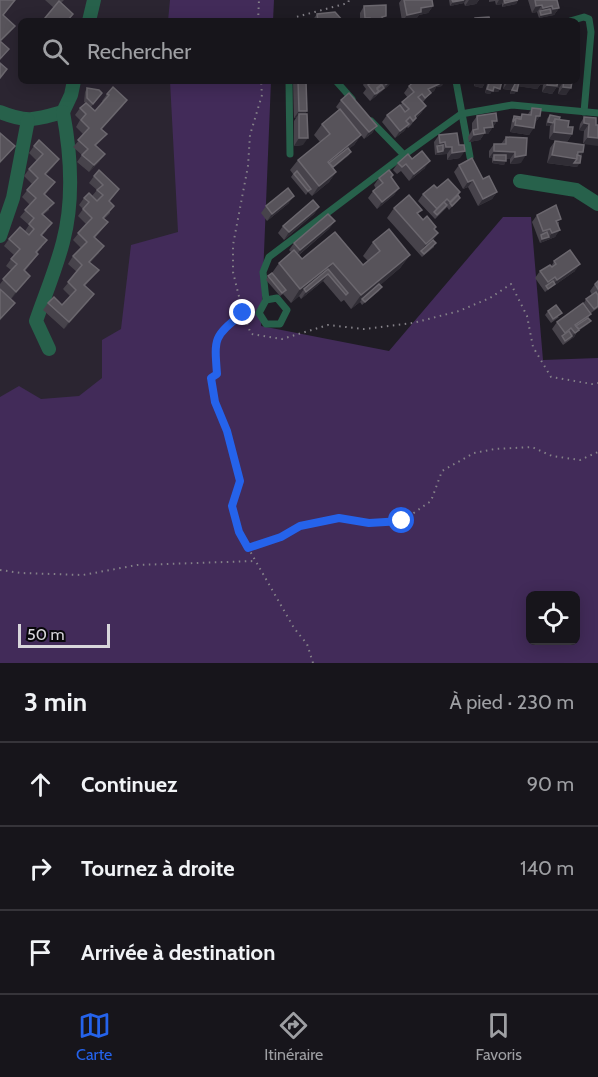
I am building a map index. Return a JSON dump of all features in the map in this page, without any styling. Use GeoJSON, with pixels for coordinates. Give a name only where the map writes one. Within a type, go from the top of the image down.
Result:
{"type":"FeatureCollection","features":[{"type":"Feature","properties":{"kind":"street"},"geometry":{"type":"LineString","coordinates":[[90,18],[94,0]]}},
{"type":"Feature","properties":{"kind":"street"},"geometry":{"type":"LineString","coordinates":[[49,349],[36,321],[64,241],[70,194],[69,143],[63,112],[73,84]]}},
{"type":"Feature","properties":{"kind":"street"},"geometry":{"type":"LineString","coordinates":[[0,112],[20,120],[28,120],[63,112]]}},
{"type":"Feature","properties":{"kind":"street"},"geometry":{"type":"LineString","coordinates":[[0,236],[14,198],[28,120]]}},
{"type":"Feature","properties":{"kind":"street"},"geometry":{"type":"LineString","coordinates":[[520,181],[576,190],[598,204]]}},
{"type":"Feature","properties":{"kind":"lane"},"geometry":{"type":"LineString","coordinates":[[580,18],[589,19],[591,32],[584,112]]}},
{"type":"Feature","properties":{"kind":"lane"},"geometry":{"type":"LineString","coordinates":[[290,84],[290,154]]}},
{"type":"Feature","properties":{"kind":"lane"},"geometry":{"type":"LineString","coordinates":[[339,84],[357,106]]}},
{"type":"Feature","properties":{"kind":"lane"},"geometry":{"type":"LineString","coordinates":[[456,84],[470,157]]}},
{"type":"Feature","properties":{"kind":"lane"},"geometry":{"type":"LineString","coordinates":[[266,300],[263,273],[269,257],[461,114],[512,105],[598,113]]}},
{"type":"Feature","properties":{"kind":"lane"},"geometry":{"type":"LineString","coordinates":[[365,114],[386,139],[404,155]]}},
{"type":"Feature","properties":{"kind":"path"},"geometry":{"type":"LineString","coordinates":[[258,18],[259,0]]}},
{"type":"Feature","properties":{"kind":"path"},"geometry":{"type":"LineString","coordinates":[[297,18],[348,3],[349,0]]}},
{"type":"Feature","properties":{"kind":"path"},"geometry":{"type":"LineString","coordinates":[[261,84],[262,95],[250,135],[248,166],[233,245],[233,272],[243,313],[251,334],[282,339],[328,325],[364,329],[413,323],[459,311],[490,298],[511,284],[527,316],[532,347],[551,377],[598,383]]}},
{"type":"Feature","properties":{"kind":"path"},"geometry":{"type":"LineString","coordinates":[[243,313],[219,333],[215,348],[217,374],[211,378],[215,402],[227,431],[240,481],[232,506],[239,532],[282,603],[294,628],[307,644],[313,663]]}},
{"type":"Feature","properties":{"kind":"path"},"geometry":{"type":"LineString","coordinates":[[248,548],[281,537],[300,526],[339,518],[369,523],[402,521],[431,501],[442,471],[474,453],[495,449],[532,447],[552,456],[580,460],[598,452]]}},
{"type":"Feature","properties":{"kind":"path"},"geometry":{"type":"LineString","coordinates":[[0,570],[21,573],[83,574],[137,565],[255,561]]}},
{"type":"Feature","properties":{"kind":"shaded area"},"geometry":{"type":"Polygon","coordinates":[[[0,0],[259,0],[258,18],[18,18],[18,84],[261,84],[262,95],[0,566],[0,0]]]}},
{"type":"Feature","properties":{"kind":"shaded area"},"geometry":{"type":"Polygon","coordinates":[[[170,0],[274,0],[273,18],[168,18],[170,0]]]}},
{"type":"Feature","properties":{"kind":"shaded area"},"geometry":{"type":"Polygon","coordinates":[[[170,84],[271,84],[261,326],[389,351],[503,217],[531,217],[543,360],[598,358],[598,663],[0,663],[0,397],[19,386],[41,399],[79,396],[102,378],[102,340],[121,329],[131,245],[178,232],[170,84]]]}},
{"type":"Feature","properties":{"kind":"building"},"geometry":{"type":"Polygon","coordinates":[[[0,0],[15,0],[3,15],[15,26],[0,41],[0,0]]]}},
{"type":"Feature","properties":{"kind":"building"},"geometry":{"type":"Polygon","coordinates":[[[404,0],[432,0],[433,6],[421,8],[421,12],[407,15],[404,0]]]}},
{"type":"Feature","properties":{"kind":"building"},"geometry":{"type":"Polygon","coordinates":[[[535,0],[557,0],[559,8],[536,6],[535,0]]]}},
{"type":"Feature","properties":{"kind":"building"},"geometry":{"type":"Polygon","coordinates":[[[59,1],[73,14],[70,18],[45,18],[59,1]]]}},
{"type":"Feature","properties":{"kind":"building"},"geometry":{"type":"Polygon","coordinates":[[[386,5],[386,16],[365,18],[364,6],[386,5]]]}},
{"type":"Feature","properties":{"kind":"building"},"geometry":{"type":"Polygon","coordinates":[[[550,9],[551,13],[541,15],[540,11],[550,9]]]}},
{"type":"Feature","properties":{"kind":"building"},"geometry":{"type":"Polygon","coordinates":[[[335,12],[340,18],[318,18],[317,14],[335,12]]]}},
{"type":"Feature","properties":{"kind":"building"},"geometry":{"type":"Polygon","coordinates":[[[0,41],[9,49],[0,59],[0,41]]]}},
{"type":"Feature","properties":{"kind":"building"},"geometry":{"type":"Polygon","coordinates":[[[0,63],[7,69],[0,78],[0,63]]]}},
{"type":"Feature","properties":{"kind":"building"},"geometry":{"type":"Polygon","coordinates":[[[298,84],[306,84],[307,111],[299,111],[298,84]]]}},
{"type":"Feature","properties":{"kind":"building"},"geometry":{"type":"Polygon","coordinates":[[[369,84],[382,84],[375,94],[369,84]]]}},
{"type":"Feature","properties":{"kind":"building"},"geometry":{"type":"Polygon","coordinates":[[[411,84],[439,84],[428,89],[431,93],[425,98],[422,94],[418,97],[426,106],[413,121],[410,117],[406,121],[409,124],[400,131],[387,115],[400,105],[405,112],[409,109],[402,102],[414,92],[409,86],[411,84]]]}},
{"type":"Feature","properties":{"kind":"building"},"geometry":{"type":"Polygon","coordinates":[[[489,84],[501,84],[500,89],[494,87],[493,91],[487,89],[489,84]]]}},
{"type":"Feature","properties":{"kind":"building"},"geometry":{"type":"Polygon","coordinates":[[[515,84],[519,84],[517,91],[512,90],[515,84]]]}},
{"type":"Feature","properties":{"kind":"building"},"geometry":{"type":"Polygon","coordinates":[[[564,84],[572,84],[571,88],[563,87],[564,84]]]}},
{"type":"Feature","properties":{"kind":"building"},"geometry":{"type":"Polygon","coordinates":[[[113,87],[127,100],[101,129],[107,134],[95,145],[105,154],[94,165],[82,155],[88,149],[78,140],[89,128],[81,120],[86,114],[80,108],[86,103],[95,111],[113,87]]]}},
{"type":"Feature","properties":{"kind":"building"},"geometry":{"type":"Polygon","coordinates":[[[87,88],[99,90],[102,93],[93,104],[87,98],[87,88]]]}},
{"type":"Feature","properties":{"kind":"building"},"geometry":{"type":"Polygon","coordinates":[[[349,93],[377,126],[369,132],[341,100],[349,93]]]}},
{"type":"Feature","properties":{"kind":"building"},"geometry":{"type":"Polygon","coordinates":[[[532,108],[541,109],[540,116],[536,116],[534,128],[515,125],[516,118],[521,119],[522,114],[531,115],[532,108]]]}},
{"type":"Feature","properties":{"kind":"building"},"geometry":{"type":"Polygon","coordinates":[[[340,109],[361,135],[328,162],[336,172],[319,186],[298,160],[330,134],[322,124],[340,109]]]}},
{"type":"Feature","properties":{"kind":"building"},"geometry":{"type":"Polygon","coordinates":[[[496,113],[497,121],[492,121],[493,127],[484,128],[485,133],[474,135],[473,130],[478,129],[477,116],[496,113]]]}},
{"type":"Feature","properties":{"kind":"building"},"geometry":{"type":"Polygon","coordinates":[[[299,114],[307,114],[308,138],[299,138],[299,114]]]}},
{"type":"Feature","properties":{"kind":"building"},"geometry":{"type":"Polygon","coordinates":[[[550,115],[560,117],[559,120],[555,119],[553,123],[548,122],[550,115]]]}},
{"type":"Feature","properties":{"kind":"building"},"geometry":{"type":"Polygon","coordinates":[[[584,117],[596,118],[598,138],[588,137],[589,124],[584,123],[584,117]]]}},
{"type":"Feature","properties":{"kind":"building"},"geometry":{"type":"Polygon","coordinates":[[[555,119],[569,121],[568,127],[573,127],[572,134],[554,132],[555,119]]]}},
{"type":"Feature","properties":{"kind":"building"},"geometry":{"type":"Polygon","coordinates":[[[0,133],[15,146],[0,162],[0,133]]]}},
{"type":"Feature","properties":{"kind":"building"},"geometry":{"type":"Polygon","coordinates":[[[457,133],[459,145],[464,145],[465,151],[452,153],[452,147],[446,147],[445,142],[440,143],[439,135],[457,133]]]}},
{"type":"Feature","properties":{"kind":"building"},"geometry":{"type":"Polygon","coordinates":[[[506,137],[527,138],[526,155],[515,157],[515,152],[494,151],[494,144],[506,144],[506,137]]]}},
{"type":"Feature","properties":{"kind":"building"},"geometry":{"type":"Polygon","coordinates":[[[39,140],[59,159],[45,174],[55,182],[44,194],[54,203],[42,214],[52,223],[41,235],[47,240],[24,270],[30,276],[16,292],[3,279],[17,264],[11,259],[20,249],[9,239],[20,227],[29,235],[34,229],[29,224],[34,218],[25,210],[36,198],[27,190],[38,178],[29,169],[43,154],[34,146],[39,140]]]}},
{"type":"Feature","properties":{"kind":"building"},"geometry":{"type":"Polygon","coordinates":[[[555,141],[584,145],[583,152],[578,152],[577,159],[552,155],[555,141]]]}},
{"type":"Feature","properties":{"kind":"building"},"geometry":{"type":"Polygon","coordinates":[[[443,145],[443,151],[438,152],[437,146],[443,145]]]}},
{"type":"Feature","properties":{"kind":"building"},"geometry":{"type":"Polygon","coordinates":[[[348,148],[351,152],[333,167],[329,163],[348,148]]]}},
{"type":"Feature","properties":{"kind":"building"},"geometry":{"type":"Polygon","coordinates":[[[422,151],[430,161],[414,174],[406,164],[402,167],[398,163],[408,154],[412,159],[422,151]]]}},
{"type":"Feature","properties":{"kind":"building"},"geometry":{"type":"Polygon","coordinates":[[[494,155],[506,155],[506,161],[494,160],[494,155]]]}},
{"type":"Feature","properties":{"kind":"building"},"geometry":{"type":"Polygon","coordinates":[[[577,155],[581,156],[580,163],[574,163],[577,159],[577,155]]]}},
{"type":"Feature","properties":{"kind":"building"},"geometry":{"type":"Polygon","coordinates":[[[472,158],[483,179],[489,176],[497,192],[483,199],[473,180],[468,182],[459,165],[472,158]]]}},
{"type":"Feature","properties":{"kind":"building"},"geometry":{"type":"Polygon","coordinates":[[[99,170],[119,189],[109,201],[114,206],[103,218],[108,222],[94,237],[104,246],[89,262],[99,270],[84,285],[94,294],[69,322],[48,303],[54,297],[62,305],[76,290],[68,282],[82,265],[73,256],[87,242],[78,233],[92,218],[83,209],[89,202],[84,198],[89,193],[97,201],[103,195],[97,190],[103,185],[94,176],[99,170]]]}},
{"type":"Feature","properties":{"kind":"building"},"geometry":{"type":"Polygon","coordinates":[[[389,170],[399,188],[382,202],[373,191],[383,183],[379,178],[389,170]]]}},
{"type":"Feature","properties":{"kind":"building"},"geometry":{"type":"Polygon","coordinates":[[[297,171],[311,189],[308,191],[294,174],[297,171]]]}},
{"type":"Feature","properties":{"kind":"building"},"geometry":{"type":"Polygon","coordinates":[[[448,179],[460,192],[450,202],[447,199],[437,209],[423,194],[434,185],[437,188],[448,179]]]}},
{"type":"Feature","properties":{"kind":"building"},"geometry":{"type":"Polygon","coordinates":[[[288,188],[294,196],[272,214],[266,206],[288,188]]]}},
{"type":"Feature","properties":{"kind":"building"},"geometry":{"type":"Polygon","coordinates":[[[409,195],[422,210],[417,213],[423,220],[427,216],[436,227],[434,229],[438,233],[426,244],[394,208],[409,195]]]}},
{"type":"Feature","properties":{"kind":"building"},"geometry":{"type":"Polygon","coordinates":[[[458,195],[460,198],[452,206],[450,203],[458,195]]]}},
{"type":"Feature","properties":{"kind":"building"},"geometry":{"type":"Polygon","coordinates":[[[313,200],[319,207],[289,232],[283,226],[313,200]]]}},
{"type":"Feature","properties":{"kind":"building"},"geometry":{"type":"Polygon","coordinates":[[[444,202],[447,205],[437,215],[434,212],[444,202]]]}},
{"type":"Feature","properties":{"kind":"building"},"geometry":{"type":"Polygon","coordinates":[[[556,205],[561,219],[556,221],[560,230],[552,233],[550,229],[543,231],[537,215],[556,205]]]}},
{"type":"Feature","properties":{"kind":"building"},"geometry":{"type":"Polygon","coordinates":[[[328,214],[335,221],[300,250],[294,243],[328,214]]]}},
{"type":"Feature","properties":{"kind":"building"},"geometry":{"type":"Polygon","coordinates":[[[389,229],[410,255],[361,295],[333,263],[300,289],[279,263],[294,250],[302,259],[335,232],[363,265],[380,251],[373,242],[389,229]]]}},
{"type":"Feature","properties":{"kind":"building"},"geometry":{"type":"Polygon","coordinates":[[[547,232],[549,237],[542,239],[541,235],[547,232]]]}},
{"type":"Feature","properties":{"kind":"building"},"geometry":{"type":"Polygon","coordinates":[[[433,240],[436,243],[424,254],[421,251],[433,240]]]}},
{"type":"Feature","properties":{"kind":"building"},"geometry":{"type":"Polygon","coordinates":[[[570,250],[580,264],[557,280],[555,277],[548,282],[540,271],[550,265],[552,267],[556,264],[554,261],[570,250]]]}},
{"type":"Feature","properties":{"kind":"building"},"geometry":{"type":"Polygon","coordinates":[[[328,269],[348,293],[346,295],[328,274],[306,292],[304,289],[328,269]]]}},
{"type":"Feature","properties":{"kind":"building"},"geometry":{"type":"Polygon","coordinates":[[[272,273],[286,290],[282,293],[268,276],[272,273]]]}},
{"type":"Feature","properties":{"kind":"building"},"geometry":{"type":"Polygon","coordinates":[[[553,281],[555,284],[548,289],[546,286],[553,281]]]}},
{"type":"Feature","properties":{"kind":"building"},"geometry":{"type":"Polygon","coordinates":[[[379,284],[382,287],[365,302],[362,299],[379,284]]]}},
{"type":"Feature","properties":{"kind":"building"},"geometry":{"type":"Polygon","coordinates":[[[0,289],[15,303],[0,319],[0,289]]]}},
{"type":"Feature","properties":{"kind":"building"},"geometry":{"type":"Polygon","coordinates":[[[596,292],[598,306],[594,309],[586,299],[596,292]]]}},
{"type":"Feature","properties":{"kind":"building"},"geometry":{"type":"Polygon","coordinates":[[[583,303],[591,314],[575,325],[579,330],[575,333],[571,328],[565,333],[557,322],[583,303]]]}},
{"type":"Feature","properties":{"kind":"building"},"geometry":{"type":"Polygon","coordinates":[[[556,305],[562,313],[553,319],[548,311],[556,305]]]}},
{"type":"Feature","properties":{"kind":"building"},"geometry":{"type":"Polygon","coordinates":[[[588,318],[591,321],[579,329],[576,326],[588,318]]]}},
{"type":"Feature","properties":{"kind":"building"},"geometry":{"type":"Polygon","coordinates":[[[569,331],[572,336],[565,341],[562,336],[569,331]]]}},
{"type":"Feature","properties":{"kind":"route"},"geometry":{"type":"LineString","coordinates":[[243,313],[219,333],[215,348],[217,374],[211,378],[215,402],[236,461],[240,481],[232,506],[239,532],[248,548],[281,537],[300,526],[339,518],[369,523],[402,521]]}}]}
